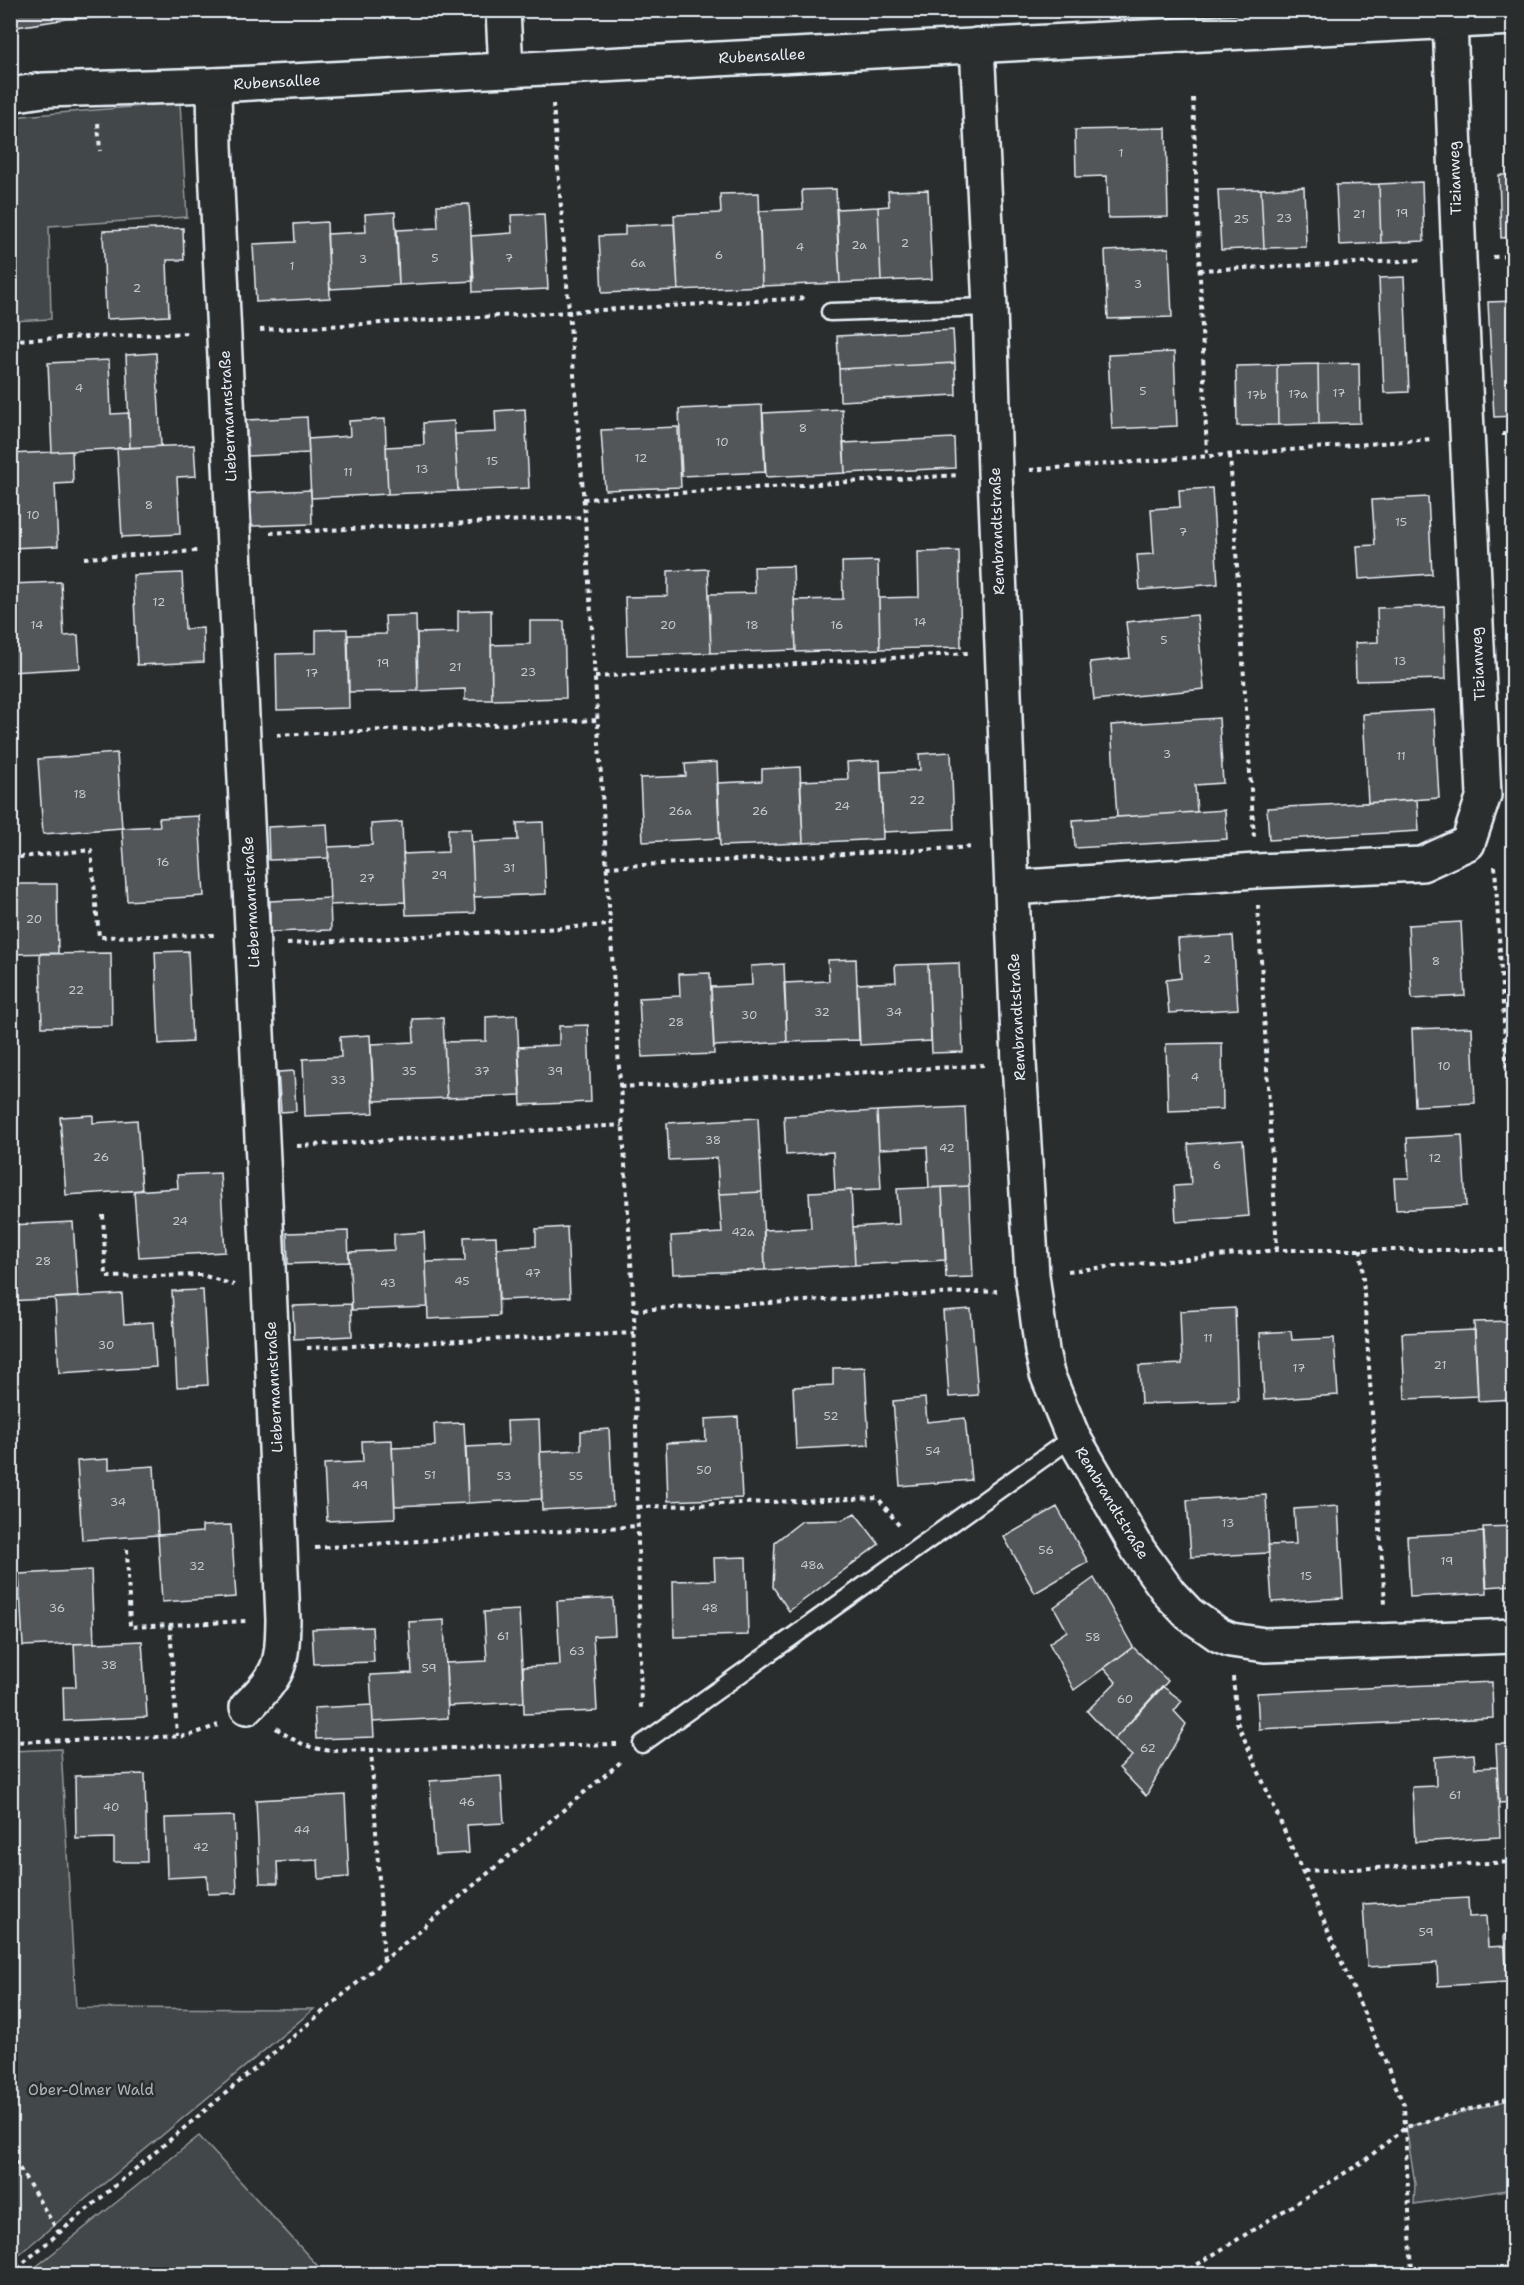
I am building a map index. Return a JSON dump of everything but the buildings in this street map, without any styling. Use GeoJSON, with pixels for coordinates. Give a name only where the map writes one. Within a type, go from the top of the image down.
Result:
{"type":"FeatureCollection","features":[{"type":"Feature","properties":{"kind":"street"},"geometry":{"type":"LineString","coordinates":[[503,10],[506,70]]}},
{"type":"Feature","properties":{"kind":"street","name":"Rubensallee"},"geometry":{"type":"LineString","coordinates":[[10,95],[44,90],[214,85],[1514,18]]}},
{"type":"Feature","properties":{"kind":"street","name":"Tizianweg"},"geometry":{"type":"LineString","coordinates":[[1012,888],[1422,864],[1468,843],[1484,795],[1450,21]]}},
{"type":"Feature","properties":{"kind":"street","name":"Rembrandtstraße"},"geometry":{"type":"LineString","coordinates":[[977,45],[990,306],[1019,1063],[1033,1282],[1047,1374],[1073,1437],[1139,1551],[1170,1594],[1205,1627],[1231,1640],[1265,1645],[1514,1636]]}},
{"type":"Feature","properties":{"kind":"street","name":"Liebermannstraße"},"geometry":{"type":"LineString","coordinates":[[214,85],[233,542],[282,1550],[283,1620],[280,1664],[271,1682],[247,1707]]}},
{"type":"Feature","properties":{"kind":"lane"},"geometry":{"type":"LineString","coordinates":[[830,312],[990,306]]}},
{"type":"Feature","properties":{"kind":"lane"},"geometry":{"type":"LineString","coordinates":[[642,1744],[1073,1437]]}},
{"type":"Feature","properties":{"kind":"path"},"geometry":{"type":"LineString","coordinates":[[552,96],[585,517],[634,1310],[642,1744]]}},
{"type":"Feature","properties":{"kind":"path"},"geometry":{"type":"LineString","coordinates":[[1193,98],[1207,456]]}},
{"type":"Feature","properties":{"kind":"path"},"geometry":{"type":"LineString","coordinates":[[98,116],[100,151]]}},
{"type":"Feature","properties":{"kind":"path"},"geometry":{"type":"LineString","coordinates":[[1199,270],[1514,256]]}},
{"type":"Feature","properties":{"kind":"path"},"geometry":{"type":"LineString","coordinates":[[11,340],[224,332],[812,298],[830,312]]}},
{"type":"Feature","properties":{"kind":"path"},"geometry":{"type":"LineString","coordinates":[[583,499],[995,473],[1514,434]]}},
{"type":"Feature","properties":{"kind":"path"},"geometry":{"type":"LineString","coordinates":[[1230,455],[1278,1250]]}},
{"type":"Feature","properties":{"kind":"path"},"geometry":{"type":"LineString","coordinates":[[84,558],[233,542],[585,517]]}},
{"type":"Feature","properties":{"kind":"path"},"geometry":{"type":"LineString","coordinates":[[595,677],[1002,651]]}},
{"type":"Feature","properties":{"kind":"path"},"geometry":{"type":"LineString","coordinates":[[243,737],[597,720]]}},
{"type":"Feature","properties":{"kind":"path"},"geometry":{"type":"LineString","coordinates":[[606,867],[1010,845]]}},
{"type":"Feature","properties":{"kind":"path"},"geometry":{"type":"LineString","coordinates":[[10,858],[91,850],[99,937],[253,940],[610,925]]}},
{"type":"Feature","properties":{"kind":"path"},"geometry":{"type":"LineString","coordinates":[[1495,865],[1514,1198]]}},
{"type":"Feature","properties":{"kind":"path"},"geometry":{"type":"LineString","coordinates":[[620,1088],[1019,1063]]}},
{"type":"Feature","properties":{"kind":"path"},"geometry":{"type":"LineString","coordinates":[[262,1148],[622,1125]]}},
{"type":"Feature","properties":{"kind":"path"},"geometry":{"type":"LineString","coordinates":[[103,1215],[106,1277],[202,1275],[269,1296]]}},
{"type":"Feature","properties":{"kind":"path"},"geometry":{"type":"LineString","coordinates":[[1361,1249],[1388,1640]]}},
{"type":"Feature","properties":{"kind":"path"},"geometry":{"type":"LineString","coordinates":[[634,1310],[1033,1282],[1278,1250],[1514,1251]]}},
{"type":"Feature","properties":{"kind":"path"},"geometry":{"type":"LineString","coordinates":[[272,1350],[635,1333]]}},
{"type":"Feature","properties":{"kind":"path"},"geometry":{"type":"LineString","coordinates":[[638,1508],[878,1498],[916,1549]]}},
{"type":"Feature","properties":{"kind":"path"},"geometry":{"type":"LineString","coordinates":[[282,1550],[638,1526]]}},
{"type":"Feature","properties":{"kind":"path"},"geometry":{"type":"LineString","coordinates":[[127,1549],[130,1627],[283,1620]]}},
{"type":"Feature","properties":{"kind":"path"},"geometry":{"type":"LineString","coordinates":[[170,1625],[177,1736]]}},
{"type":"Feature","properties":{"kind":"path"},"geometry":{"type":"LineString","coordinates":[[1231,1640],[1237,1722],[1304,1871],[1404,2105],[1412,2274]]}},
{"type":"Feature","properties":{"kind":"path"},"geometry":{"type":"LineString","coordinates":[[10,1742],[188,1736],[213,1728],[247,1707],[296,1743],[332,1751],[642,1744]]}},
{"type":"Feature","properties":{"kind":"path"},"geometry":{"type":"LineString","coordinates":[[10,2274],[642,1744]]}},
{"type":"Feature","properties":{"kind":"path"},"geometry":{"type":"LineString","coordinates":[[371,1749],[384,1962]]}},
{"type":"Feature","properties":{"kind":"path"},"geometry":{"type":"LineString","coordinates":[[1304,1871],[1514,1862]]}},
{"type":"Feature","properties":{"kind":"path"},"geometry":{"type":"LineString","coordinates":[[1182,2274],[1364,2161],[1406,2127],[1514,2097]]}},
{"type":"Feature","properties":{"kind":"path"},"geometry":{"type":"LineString","coordinates":[[10,2153],[59,2233]]}},
{"type":"Feature","properties":{"kind":"green space"},"geometry":{"type":"Polygon","coordinates":[[[180,103],[187,217],[49,226],[51,319],[11,321],[11,121],[22,116],[180,103]]]}},
{"type":"Feature","properties":{"kind":"green space","name":"Ober-Olmer Wald"},"geometry":{"type":"Polygon","coordinates":[[[61,1749],[76,2008],[314,2009],[11,2261],[11,1751],[61,1749]]]}},
{"type":"Feature","properties":{"kind":"green space"},"geometry":{"type":"Polygon","coordinates":[[[1513,2099],[1513,2189],[1414,2204],[1415,2184],[1406,2127],[1513,2099]]]}},
{"type":"Feature","properties":{"kind":"green space"},"geometry":{"type":"Polygon","coordinates":[[[199,2136],[325,2274],[27,2274],[199,2136]]]}}]}
